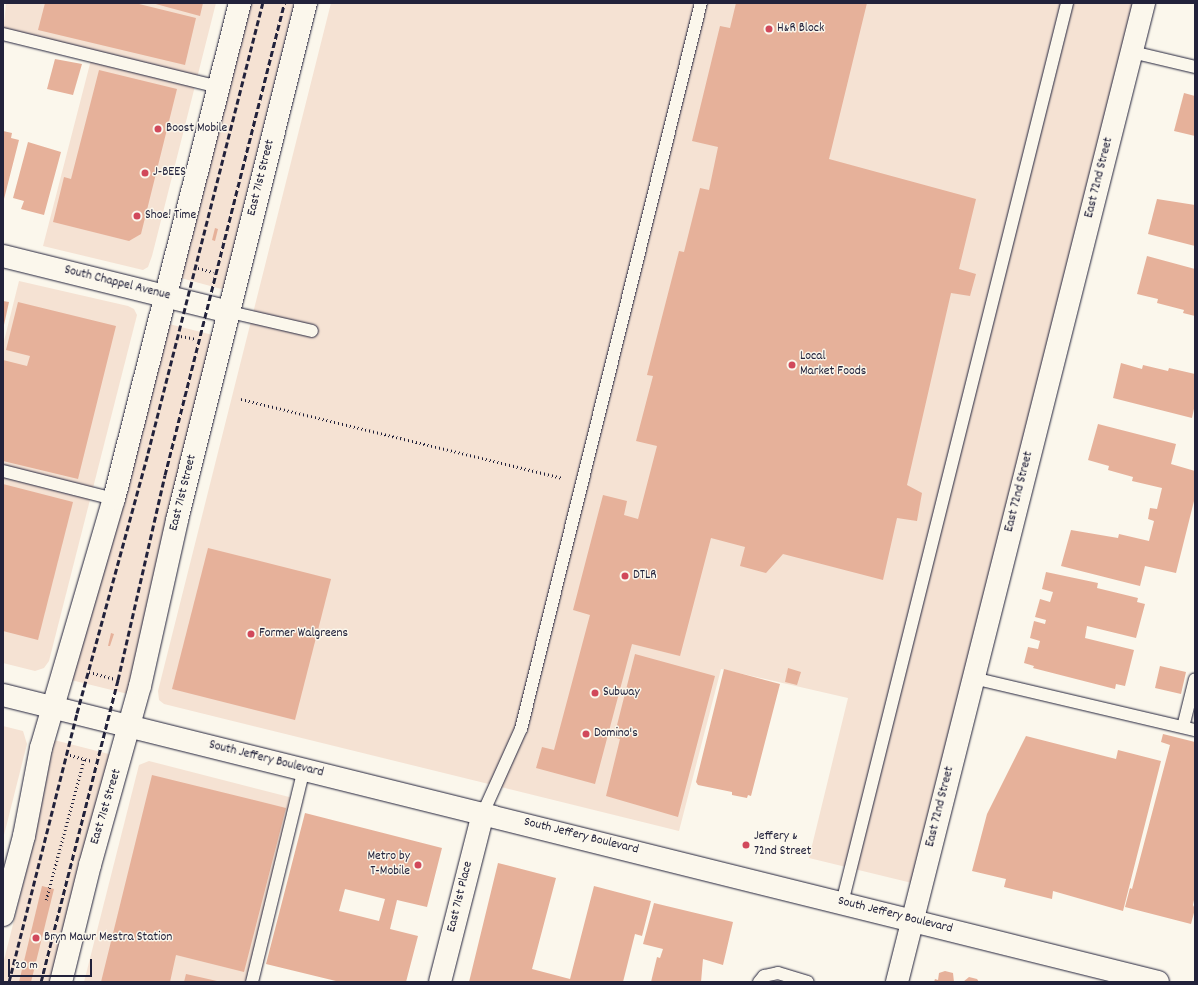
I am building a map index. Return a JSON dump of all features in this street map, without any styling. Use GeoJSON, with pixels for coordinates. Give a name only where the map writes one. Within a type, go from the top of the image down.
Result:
{"type":"FeatureCollection","features":[{"type":"Feature","properties":{"kind":"street"},"geometry":{"type":"LineString","coordinates":[[3,915],[24,836],[41,748],[114,499],[240,3]]}},
{"type":"Feature","properties":{"kind":"street","name":"East 71st Street"},"geometry":{"type":"LineString","coordinates":[[61,982],[90,865],[129,726],[177,520],[306,3]]}},
{"type":"Feature","properties":{"kind":"street","name":"East 72nd Street"},"geometry":{"type":"LineString","coordinates":[[897,982],[1144,3]]}},
{"type":"Feature","properties":{"kind":"street","name":"South Chappel Avenue"},"geometry":{"type":"LineString","coordinates":[[3,256],[230,312]]}},
{"type":"Feature","properties":{"kind":"street","name":"South Jeffery Boulevard"},"geometry":{"type":"LineString","coordinates":[[3,695],[842,902],[1121,977],[1158,982]]}},
{"type":"Feature","properties":{"kind":"street","name":"East 71st Place"},"geometry":{"type":"LineString","coordinates":[[440,982],[483,813]]}},
{"type":"Feature","properties":{"kind":"lane"},"geometry":{"type":"LineString","coordinates":[[483,813],[521,729],[701,3]]}},
{"type":"Feature","properties":{"kind":"lane"},"geometry":{"type":"LineString","coordinates":[[842,902],[1067,3]]}},
{"type":"Feature","properties":{"kind":"lane"},"geometry":{"type":"LineString","coordinates":[[3,34],[219,87]]}},
{"type":"Feature","properties":{"kind":"lane"},"geometry":{"type":"LineString","coordinates":[[1132,52],[1195,67]]}},
{"type":"Feature","properties":{"kind":"lane"},"geometry":{"type":"LineString","coordinates":[[230,312],[312,331]]}},
{"type":"Feature","properties":{"kind":"lane"},"geometry":{"type":"LineString","coordinates":[[3,471],[114,499]]}},
{"type":"Feature","properties":{"kind":"lane"},"geometry":{"type":"LineString","coordinates":[[973,678],[1195,730]]}},
{"type":"Feature","properties":{"kind":"lane"},"geometry":{"type":"LineString","coordinates":[[1183,727],[1195,679]]}},
{"type":"Feature","properties":{"kind":"lane"},"geometry":{"type":"LineString","coordinates":[[252,982],[304,769]]}},
{"type":"Feature","properties":{"kind":"lane"},"geometry":{"type":"LineString","coordinates":[[759,982],[764,976],[778,973],[808,982]]}},
{"type":"Feature","properties":{"kind":"path"},"geometry":{"type":"LineString","coordinates":[[196,268],[216,272]]}},
{"type":"Feature","properties":{"kind":"path"},"geometry":{"type":"LineString","coordinates":[[179,335],[199,340]]}},
{"type":"Feature","properties":{"kind":"path"},"geometry":{"type":"LineString","coordinates":[[241,399],[564,479]]}},
{"type":"Feature","properties":{"kind":"path"},"geometry":{"type":"LineString","coordinates":[[81,670],[118,680]]}},
{"type":"Feature","properties":{"kind":"path"},"geometry":{"type":"LineString","coordinates":[[59,752],[97,762]]}},
{"type":"Feature","properties":{"kind":"path"},"geometry":{"type":"LineString","coordinates":[[46,900],[84,759]]}},
{"type":"Feature","properties":{"kind":"shaded area"},"geometry":{"type":"Polygon","coordinates":[[[6,3],[216,3],[152,256],[148,267],[143,270],[43,246],[92,56],[3,35],[6,3]]]}},
{"type":"Feature","properties":{"kind":"shaded area"},"geometry":{"type":"Polygon","coordinates":[[[250,3],[294,3],[240,219],[225,290],[181,278],[250,3]]]}},
{"type":"Feature","properties":{"kind":"shaded area"},"geometry":{"type":"Polygon","coordinates":[[[331,3],[1135,3],[912,883],[809,858],[848,698],[721,669],[679,831],[164,704],[159,700],[158,691],[331,3]]]}},
{"type":"Feature","properties":{"kind":"shaded area"},"geometry":{"type":"Polygon","coordinates":[[[19,281],[128,306],[134,309],[137,315],[49,661],[44,668],[35,671],[3,663],[3,345],[19,281]]]}},
{"type":"Feature","properties":{"kind":"shaded area"},"geometry":{"type":"Polygon","coordinates":[[[169,324],[213,335],[128,694],[71,680],[169,324]]]}},
{"type":"Feature","properties":{"kind":"shaded area"},"geometry":{"type":"Polygon","coordinates":[[[3,726],[23,731],[27,744],[3,839],[3,726]]]}},
{"type":"Feature","properties":{"kind":"shaded area"},"geometry":{"type":"Polygon","coordinates":[[[54,740],[113,755],[76,879],[50,982],[3,982],[3,964],[35,837],[54,740]]]}},
{"type":"Feature","properties":{"kind":"shaded area"},"geometry":{"type":"Polygon","coordinates":[[[149,761],[297,799],[248,982],[84,982],[139,765],[149,761]]]}},
{"type":"Feature","properties":{"kind":"building"},"geometry":{"type":"Polygon","coordinates":[[[45,3],[135,3],[196,18],[185,65],[38,30],[45,3]]]}},
{"type":"Feature","properties":{"kind":"building"},"geometry":{"type":"Polygon","coordinates":[[[152,3],[203,3],[200,16],[152,3]]]}},
{"type":"Feature","properties":{"kind":"building","name":"Local Market Foods"},"geometry":{"type":"Polygon","coordinates":[[[736,3],[867,3],[829,159],[976,199],[959,269],[976,274],[970,296],[951,293],[907,485],[922,493],[917,521],[897,518],[883,580],[783,554],[766,573],[740,566],[745,547],[711,538],[680,656],[632,644],[595,784],[536,768],[542,747],[554,750],[590,615],[573,610],[603,495],[627,501],[624,515],[638,519],[657,446],[636,441],[653,376],[647,375],[679,251],[684,252],[700,188],[709,190],[718,147],[692,141],[720,26],[730,28],[736,3]]]}},
{"type":"Feature","properties":{"kind":"building"},"geometry":{"type":"Polygon","coordinates":[[[55,59],[82,64],[73,95],[47,89],[55,59]]]}},
{"type":"Feature","properties":{"kind":"building"},"geometry":{"type":"Polygon","coordinates":[[[99,70],[177,89],[141,234],[129,241],[53,222],[64,177],[71,179],[99,70]]]}},
{"type":"Feature","properties":{"kind":"building"},"geometry":{"type":"Polygon","coordinates":[[[1184,93],[1195,96],[1195,136],[1174,131],[1184,93]]]}},
{"type":"Feature","properties":{"kind":"building"},"geometry":{"type":"Polygon","coordinates":[[[3,131],[12,133],[11,138],[19,140],[4,199],[3,131]]]}},
{"type":"Feature","properties":{"kind":"building"},"geometry":{"type":"Polygon","coordinates":[[[28,142],[61,152],[44,215],[21,209],[24,201],[13,198],[28,142]]]}},
{"type":"Feature","properties":{"kind":"building"},"geometry":{"type":"Polygon","coordinates":[[[1157,199],[1195,205],[1195,246],[1148,234],[1157,199]]]}},
{"type":"Feature","properties":{"kind":"building"},"geometry":{"type":"Polygon","coordinates":[[[215,228],[218,229],[215,241],[212,240],[215,228]]]}},
{"type":"Feature","properties":{"kind":"building"},"geometry":{"type":"Polygon","coordinates":[[[1147,256],[1195,269],[1195,316],[1183,313],[1184,310],[1157,303],[1158,299],[1137,294],[1147,256]]]}},
{"type":"Feature","properties":{"kind":"building"},"geometry":{"type":"Polygon","coordinates":[[[3,301],[9,302],[4,325],[3,325],[3,301]]]}},
{"type":"Feature","properties":{"kind":"building"},"geometry":{"type":"Polygon","coordinates":[[[18,302],[116,326],[78,479],[3,461],[3,360],[27,366],[30,356],[6,350],[18,302]]]}},
{"type":"Feature","properties":{"kind":"building"},"geometry":{"type":"Polygon","coordinates":[[[1121,363],[1142,369],[1143,365],[1168,371],[1169,368],[1195,374],[1195,404],[1192,418],[1113,398],[1121,363]]]}},
{"type":"Feature","properties":{"kind":"building"},"geometry":{"type":"Polygon","coordinates":[[[1098,424],[1176,444],[1171,464],[1195,471],[1195,497],[1176,573],[1145,566],[1140,586],[1061,566],[1071,530],[1118,538],[1119,534],[1149,541],[1154,521],[1148,519],[1150,508],[1157,509],[1162,488],[1132,481],[1133,477],[1108,470],[1109,466],[1088,460],[1098,424]]]}},
{"type":"Feature","properties":{"kind":"building"},"geometry":{"type":"Polygon","coordinates":[[[3,484],[73,502],[38,640],[3,631],[3,484]]]}},
{"type":"Feature","properties":{"kind":"building","name":"Former Walgreens"},"geometry":{"type":"Polygon","coordinates":[[[208,548],[331,579],[295,720],[172,689],[208,548]]]}},
{"type":"Feature","properties":{"kind":"building"},"geometry":{"type":"Polygon","coordinates":[[[1046,572],[1098,583],[1097,588],[1138,598],[1137,602],[1145,604],[1136,638],[1087,626],[1085,638],[1134,650],[1125,686],[1116,684],[1115,689],[1033,668],[1034,666],[1024,663],[1028,647],[1038,649],[1040,641],[1030,638],[1034,621],[1045,624],[1046,620],[1035,617],[1040,599],[1050,602],[1053,592],[1042,589],[1046,572]]]}},
{"type":"Feature","properties":{"kind":"building"},"geometry":{"type":"Polygon","coordinates":[[[111,633],[114,634],[110,646],[108,646],[111,633]]]}},
{"type":"Feature","properties":{"kind":"building"},"geometry":{"type":"Polygon","coordinates":[[[635,654],[715,676],[678,817],[606,796],[620,739],[614,737],[635,654]]]}},
{"type":"Feature","properties":{"kind":"building"},"geometry":{"type":"Polygon","coordinates":[[[1160,666],[1186,672],[1181,694],[1155,688],[1160,666]]]}},
{"type":"Feature","properties":{"kind":"building"},"geometry":{"type":"Polygon","coordinates":[[[788,668],[801,672],[797,685],[785,682],[788,668]]]}},
{"type":"Feature","properties":{"kind":"building"},"geometry":{"type":"Polygon","coordinates":[[[724,669],[780,684],[751,796],[748,795],[747,798],[732,795],[732,792],[698,785],[696,782],[724,669]]]}},
{"type":"Feature","properties":{"kind":"building"},"geometry":{"type":"Polygon","coordinates":[[[1163,734],[1195,742],[1195,895],[1193,905],[1195,909],[1191,924],[1125,907],[1130,888],[1132,889],[1170,745],[1161,742],[1163,734]]]}},
{"type":"Feature","properties":{"kind":"building"},"geometry":{"type":"Polygon","coordinates":[[[1026,736],[1116,759],[1118,750],[1161,761],[1123,911],[1053,891],[1052,899],[1004,887],[1006,879],[972,871],[987,814],[1026,736]]]}},
{"type":"Feature","properties":{"kind":"building"},"geometry":{"type":"Polygon","coordinates":[[[152,775],[286,808],[244,972],[176,955],[170,982],[101,982],[152,775]]]}},
{"type":"Feature","properties":{"kind":"building"},"geometry":{"type":"Polygon","coordinates":[[[305,813],[442,848],[427,907],[397,900],[390,929],[418,936],[406,982],[340,982],[266,964],[305,813]],[[345,889],[339,911],[379,921],[385,899],[345,889]]]}},
{"type":"Feature","properties":{"kind":"building"},"geometry":{"type":"Polygon","coordinates":[[[498,863],[556,878],[532,969],[570,979],[594,886],[651,901],[642,936],[635,934],[623,982],[469,982],[498,863]]]}},
{"type":"Feature","properties":{"kind":"building","name":"Bryn Mawr Mestra Station"},"geometry":{"type":"Polygon","coordinates":[[[42,886],[54,889],[31,982],[19,982],[42,886]]]}},
{"type":"Feature","properties":{"kind":"building"},"geometry":{"type":"Polygon","coordinates":[[[654,903],[733,922],[723,965],[703,959],[701,982],[651,982],[657,957],[660,958],[663,949],[643,944],[654,903]]]}},
{"type":"Feature","properties":{"kind":"building"},"geometry":{"type":"Polygon","coordinates":[[[945,971],[953,973],[954,982],[934,982],[935,979],[938,980],[939,973],[945,971]]]}},
{"type":"Feature","properties":{"kind":"building"},"geometry":{"type":"Polygon","coordinates":[[[186,974],[217,981],[217,982],[184,982],[186,974]]]}},
{"type":"Feature","properties":{"kind":"building"},"geometry":{"type":"Polygon","coordinates":[[[969,977],[977,979],[979,982],[963,982],[969,977]]]}},
{"type":"Feature","properties":{"kind":"railway"},"geometry":{"type":"LineString","coordinates":[[9,982],[77,713],[148,453],[263,3]]}},
{"type":"Feature","properties":{"kind":"railway"},"geometry":{"type":"LineString","coordinates":[[41,982],[118,680],[165,475],[284,3]]}},
{"type":"Feature","properties":{"kind":"place","name":"H&R Block"},"geometry":{"type":"Point","coordinates":[769,29]}},
{"type":"Feature","properties":{"kind":"place","name":"Boost Mobile"},"geometry":{"type":"Point","coordinates":[158,129]}},
{"type":"Feature","properties":{"kind":"place","name":"J-BEES"},"geometry":{"type":"Point","coordinates":[145,173]}},
{"type":"Feature","properties":{"kind":"place","name":"Shoe! Time"},"geometry":{"type":"Point","coordinates":[137,216]}},
{"type":"Feature","properties":{"kind":"place","name":"Local Market Foods"},"geometry":{"type":"Point","coordinates":[792,365]}},
{"type":"Feature","properties":{"kind":"place","name":"DTLR"},"geometry":{"type":"Point","coordinates":[625,576]}},
{"type":"Feature","properties":{"kind":"place","name":"Former Walgreens"},"geometry":{"type":"Point","coordinates":[251,634]}},
{"type":"Feature","properties":{"kind":"place","name":"Subway"},"geometry":{"type":"Point","coordinates":[595,693]}},
{"type":"Feature","properties":{"kind":"place","name":"Domino's"},"geometry":{"type":"Point","coordinates":[586,734]}},
{"type":"Feature","properties":{"kind":"place","name":"Jeffery & 72nd Street"},"geometry":{"type":"Point","coordinates":[746,845]}},
{"type":"Feature","properties":{"kind":"place","name":"Metro by T-Mobile"},"geometry":{"type":"Point","coordinates":[418,865]}},
{"type":"Feature","properties":{"kind":"place","name":"Bryn Mawr Mestra Station"},"geometry":{"type":"Point","coordinates":[36,938]}}]}
